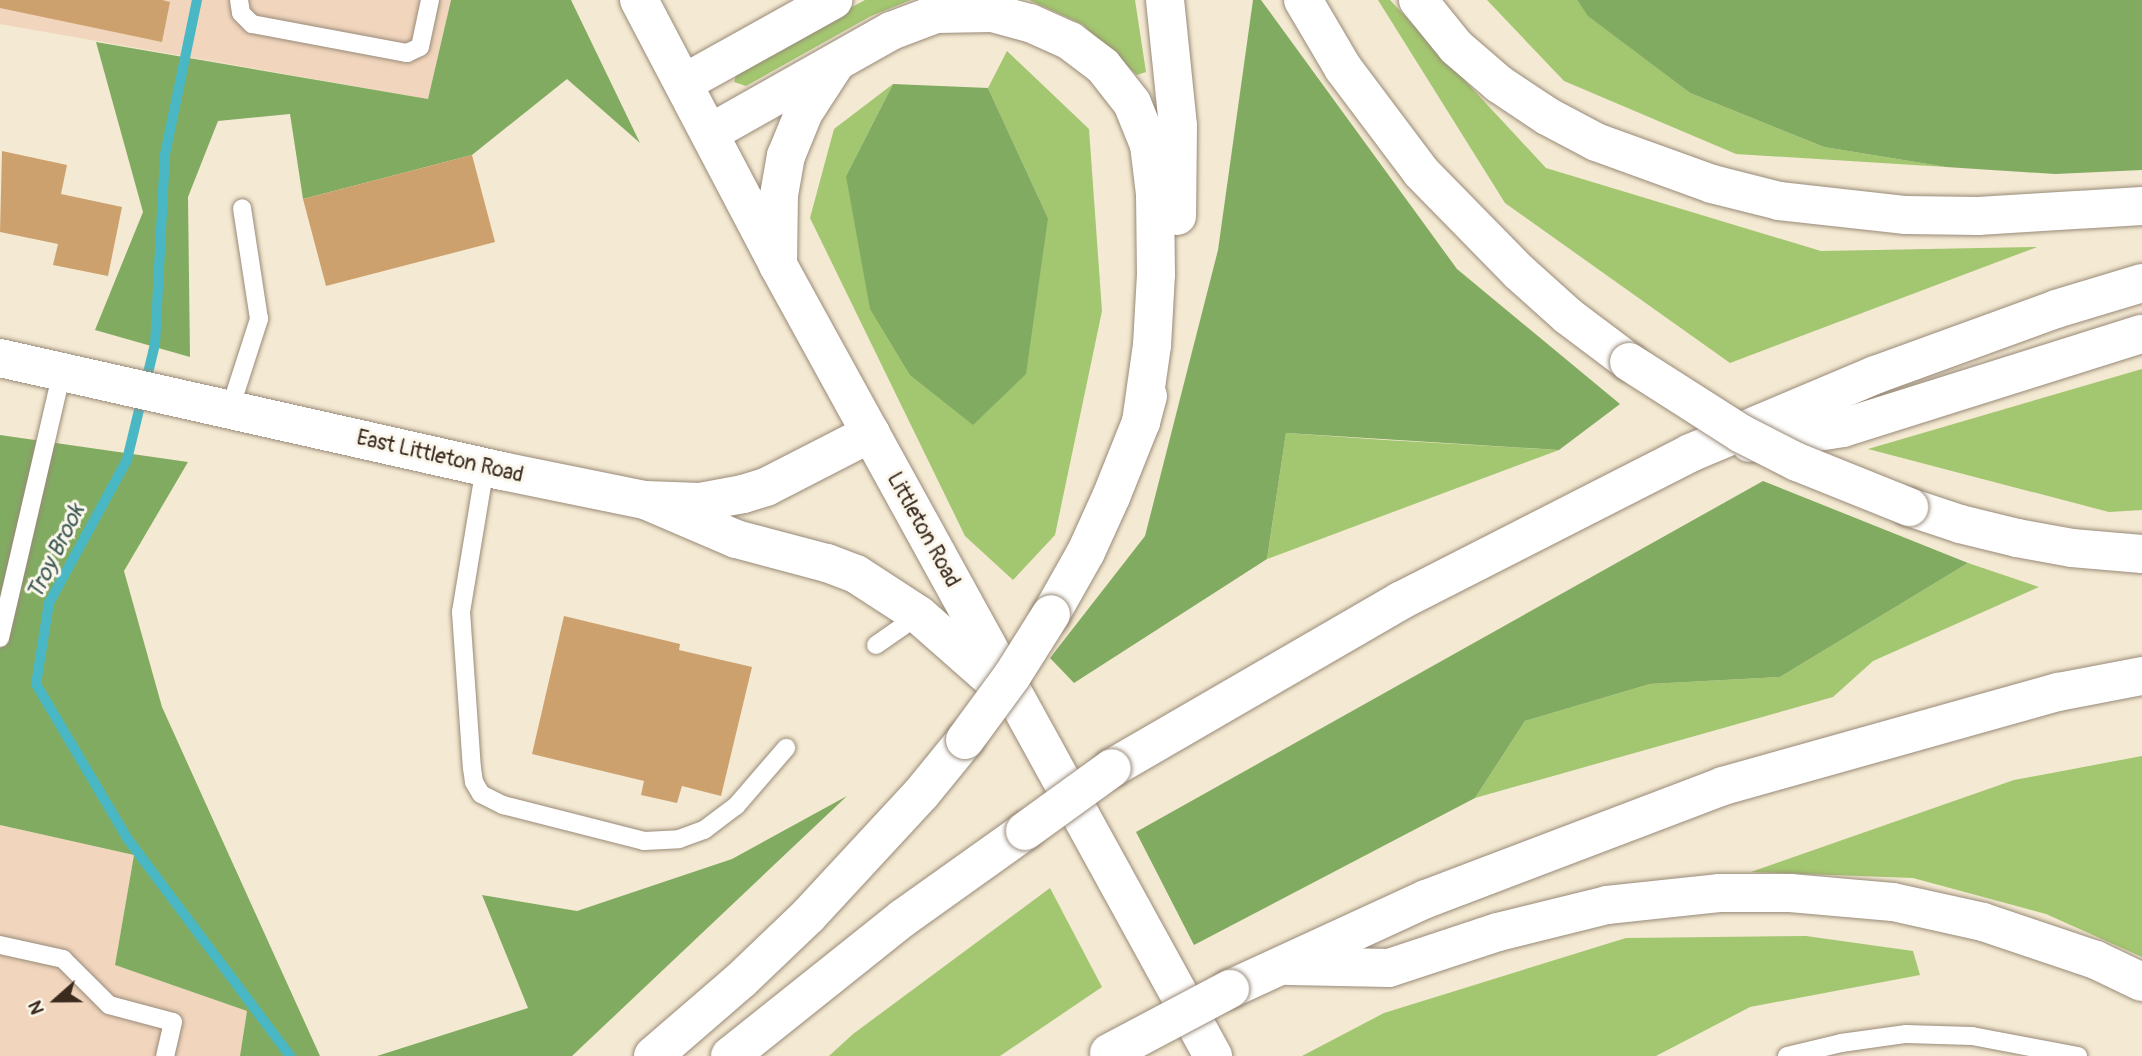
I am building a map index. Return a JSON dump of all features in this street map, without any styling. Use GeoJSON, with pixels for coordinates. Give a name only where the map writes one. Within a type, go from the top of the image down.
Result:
{"type":"FeatureCollection","features":[{"type":"Feature","properties":{"kind":"main road","name":"Littleton Road"},"geometry":{"type":"LineString","coordinates":[[639,0],[778,265],[1213,1056]]}},
{"type":"Feature","properties":{"kind":"main road"},"geometry":{"type":"LineString","coordinates":[[684,83],[833,0]]}},
{"type":"Feature","properties":{"kind":"main road"},"geometry":{"type":"LineString","coordinates":[[653,1056],[741,980],[807,916],[921,794],[1012,676],[1086,552],[1142,422],[1171,278],[1178,196],[1178,126],[1165,0]]}},
{"type":"Feature","properties":{"kind":"main road"},"geometry":{"type":"LineString","coordinates":[[1303,0],[1343,68],[1421,172],[1519,272],[1568,316],[1683,399],[1751,439],[1797,462],[1909,507],[1960,524],[2017,538],[2072,548],[2142,554]]}},
{"type":"Feature","properties":{"kind":"main road"},"geometry":{"type":"LineString","coordinates":[[1418,0],[1456,47],[1499,84],[1547,116],[1609,147],[1712,184],[1779,201],[1906,215],[1978,216],[2142,206]]}},
{"type":"Feature","properties":{"kind":"main road"},"geometry":{"type":"LineString","coordinates":[[710,134],[891,31],[936,14],[992,13],[1030,23],[1070,41],[1103,66],[1132,103],[1149,145],[1155,194],[1152,345],[1142,422]]}},
{"type":"Feature","properties":{"kind":"main road"},"geometry":{"type":"LineString","coordinates":[[778,265],[779,195],[786,156],[804,112],[838,60]]}},
{"type":"Feature","properties":{"kind":"main road"},"geometry":{"type":"LineString","coordinates":[[730,1056],[903,918],[1112,768],[1400,601],[1690,453],[1875,374],[2056,309],[2142,283]]}},
{"type":"Feature","properties":{"kind":"main road"},"geometry":{"type":"LineString","coordinates":[[1690,453],[1843,428],[2142,334]]}},
{"type":"Feature","properties":{"kind":"main road","name":"East Littleton Road"},"geometry":{"type":"LineString","coordinates":[[0,358],[485,467],[645,500],[700,502],[743,494],[775,483],[870,433]]}},
{"type":"Feature","properties":{"kind":"main road"},"geometry":{"type":"LineString","coordinates":[[645,500],[736,539],[827,563],[856,575],[919,615],[1018,703]]}},
{"type":"Feature","properties":{"kind":"main road"},"geometry":{"type":"LineString","coordinates":[[1107,1055],[1230,989],[1452,888],[1723,786],[2058,692],[2142,676]]}},
{"type":"Feature","properties":{"kind":"main road"},"geometry":{"type":"LineString","coordinates":[[1280,966],[1390,968],[1497,932],[1607,905],[1707,894],[1790,893],[1893,902],[1983,922],[2096,960],[2142,982]]}},
{"type":"Feature","properties":{"kind":"lane"},"geometry":{"type":"LineString","coordinates":[[239,0],[243,16],[252,24],[407,53],[420,47],[430,0]]}},
{"type":"Feature","properties":{"kind":"lane"},"geometry":{"type":"LineString","coordinates":[[230,409],[259,318],[242,208]]}},
{"type":"Feature","properties":{"kind":"lane"},"geometry":{"type":"LineString","coordinates":[[0,638],[62,372]]}},
{"type":"Feature","properties":{"kind":"lane"},"geometry":{"type":"LineString","coordinates":[[485,467],[461,612],[472,768],[474,782],[481,794],[503,805],[644,841],[680,839],[705,830],[736,806],[786,748]]}},
{"type":"Feature","properties":{"kind":"lane"},"geometry":{"type":"LineString","coordinates":[[876,645],[919,615]]}},
{"type":"Feature","properties":{"kind":"lane"},"geometry":{"type":"LineString","coordinates":[[0,945],[63,959],[109,1005],[173,1022],[165,1056]]}},
{"type":"Feature","properties":{"kind":"lane"},"geometry":{"type":"LineString","coordinates":[[1787,1056],[1844,1049],[1906,1034],[1972,1036],[2078,1056]]}},
{"type":"Feature","properties":{"kind":"shaded area"},"geometry":{"type":"Polygon","coordinates":[[[0,0],[451,0],[428,99],[0,24],[0,0]]]}},
{"type":"Feature","properties":{"kind":"shaded area"},"geometry":{"type":"Polygon","coordinates":[[[0,825],[134,855],[115,965],[247,1011],[240,1056],[0,1056],[0,825]]]}},
{"type":"Feature","properties":{"kind":"green space"},"geometry":{"type":"Polygon","coordinates":[[[451,0],[571,0],[640,143],[567,79],[472,155],[303,199],[290,114],[218,121],[188,197],[190,357],[95,330],[143,212],[96,42],[428,99],[451,0]]]}},
{"type":"Feature","properties":{"kind":"green space"},"geometry":{"type":"Polygon","coordinates":[[[865,0],[911,0],[871,16],[746,86],[734,82],[738,69],[865,0]]]}},
{"type":"Feature","properties":{"kind":"green space"},"geometry":{"type":"Polygon","coordinates":[[[1029,0],[1135,0],[1146,72],[1137,75],[1082,24],[1029,0]]]}},
{"type":"Feature","properties":{"kind":"green space"},"geometry":{"type":"Polygon","coordinates":[[[1253,0],[1261,0],[1457,269],[1620,404],[1559,450],[1286,433],[1267,559],[1074,683],[1050,658],[1145,536],[1218,250],[1253,0]]]}},
{"type":"Feature","properties":{"kind":"green space"},"geometry":{"type":"Polygon","coordinates":[[[1378,0],[1390,0],[1546,168],[1821,251],[2037,247],[1730,363],[1505,203],[1378,0]]]}},
{"type":"Feature","properties":{"kind":"green space"},"geometry":{"type":"Polygon","coordinates":[[[1487,0],[1577,0],[1589,16],[1690,93],[1824,147],[1946,167],[1736,154],[1564,81],[1487,0]]]}},
{"type":"Feature","properties":{"kind":"green space"},"geometry":{"type":"Polygon","coordinates":[[[1577,0],[2142,0],[2142,170],[2055,174],[1946,167],[1824,147],[1690,93],[1588,16],[1577,0]]]}},
{"type":"Feature","properties":{"kind":"green space"},"geometry":{"type":"Polygon","coordinates":[[[1007,51],[1089,129],[1102,311],[1055,535],[1013,580],[965,536],[810,218],[834,129],[893,84],[846,176],[1048,218],[988,88],[1007,51]]]}},
{"type":"Feature","properties":{"kind":"green space"},"geometry":{"type":"Polygon","coordinates":[[[893,84],[988,88],[1048,218],[1026,374],[973,425],[910,375],[870,309],[846,176],[893,84]]]}},
{"type":"Feature","properties":{"kind":"green space"},"geometry":{"type":"Polygon","coordinates":[[[2142,369],[2142,510],[2109,512],[1868,449],[2142,369]]]}},
{"type":"Feature","properties":{"kind":"green space"},"geometry":{"type":"Polygon","coordinates":[[[1286,433],[1385,440],[1559,450],[1267,559],[1286,433]]]}},
{"type":"Feature","properties":{"kind":"green space"},"geometry":{"type":"Polygon","coordinates":[[[0,435],[188,462],[124,571],[162,707],[320,1056],[240,1056],[247,1011],[115,965],[134,855],[0,825],[0,435]]]}},
{"type":"Feature","properties":{"kind":"green space"},"geometry":{"type":"Polygon","coordinates":[[[1763,481],[1968,563],[1780,677],[1650,684],[1525,721],[1475,798],[1194,945],[1136,832],[1763,481]]]}},
{"type":"Feature","properties":{"kind":"green space"},"geometry":{"type":"Polygon","coordinates":[[[1968,563],[2039,587],[1873,661],[1833,697],[1475,798],[1525,721],[1650,684],[1780,677],[1968,563]]]}},
{"type":"Feature","properties":{"kind":"green space"},"geometry":{"type":"Polygon","coordinates":[[[2142,756],[2142,957],[2046,914],[1913,878],[1751,872],[2014,780],[2142,756]]]}},
{"type":"Feature","properties":{"kind":"green space"},"geometry":{"type":"Polygon","coordinates":[[[847,796],[572,1056],[377,1056],[528,1008],[482,895],[577,911],[732,859],[847,796]]]}},
{"type":"Feature","properties":{"kind":"green space"},"geometry":{"type":"Polygon","coordinates":[[[1050,888],[1102,987],[1000,1056],[829,1056],[853,1034],[1050,888]]]}},
{"type":"Feature","properties":{"kind":"green space"},"geometry":{"type":"Polygon","coordinates":[[[1806,936],[1913,951],[1920,975],[1750,1007],[1656,1056],[1302,1056],[1384,1013],[1626,938],[1806,936]]]}},
{"type":"Feature","properties":{"kind":"building"},"geometry":{"type":"Polygon","coordinates":[[[0,0],[170,2],[162,42],[0,8],[0,0]]]}},
{"type":"Feature","properties":{"kind":"building"},"geometry":{"type":"Polygon","coordinates":[[[2,151],[67,165],[61,194],[122,207],[108,276],[53,265],[58,244],[0,232],[2,151]]]}},
{"type":"Feature","properties":{"kind":"building"},"geometry":{"type":"Polygon","coordinates":[[[472,155],[495,242],[326,286],[303,199],[472,155]]]}},
{"type":"Feature","properties":{"kind":"building"},"geometry":{"type":"Polygon","coordinates":[[[564,616],[680,644],[679,650],[752,667],[721,796],[682,786],[677,803],[641,795],[644,781],[532,754],[564,616]]]}},
{"type":"Feature","properties":{"kind":"waterway","name":"Troy Brook"},"geometry":{"type":"LineString","coordinates":[[197,0],[165,154],[155,344],[127,460],[49,603],[36,684],[127,838],[290,1056]]}}]}
